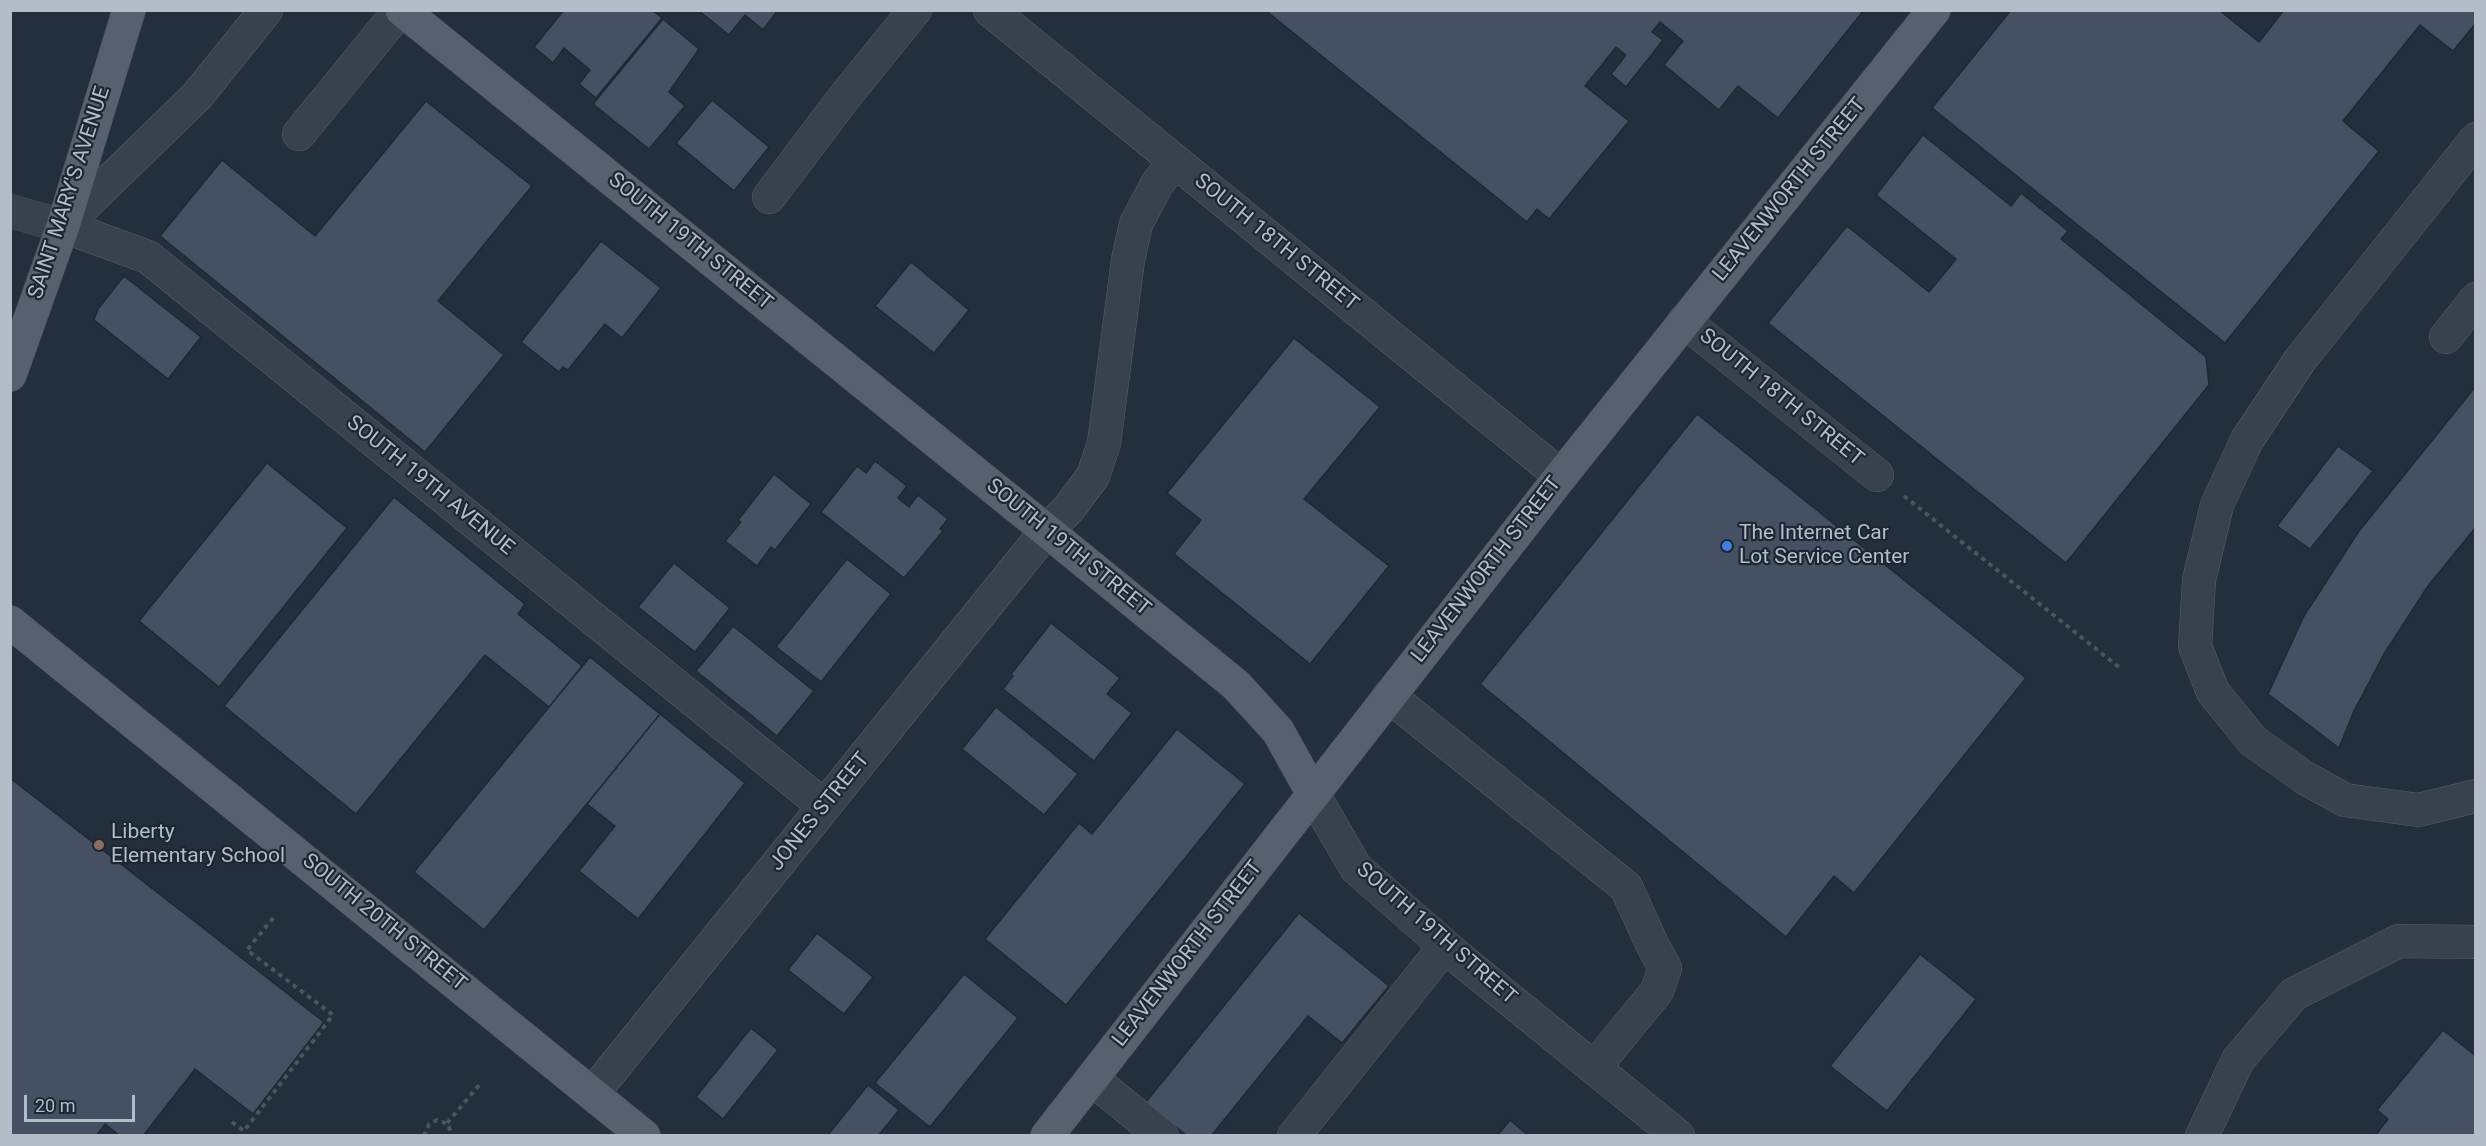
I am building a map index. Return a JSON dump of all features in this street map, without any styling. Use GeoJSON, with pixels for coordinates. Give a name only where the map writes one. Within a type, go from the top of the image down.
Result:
{"type":"FeatureCollection","features":[{"type":"Feature","properties":{"kind":"main road","name":"SAINT MARY'S AVENUE"},"geometry":{"type":"LineString","coordinates":[[10,375],[63,226],[129,10]]}},
{"type":"Feature","properties":{"kind":"main road","name":"SOUTH 19TH STREET"},"geometry":{"type":"LineString","coordinates":[[401,10],[1236,685],[1278,731],[1313,794]]}},
{"type":"Feature","properties":{"kind":"main road","name":"LEAVENWORTH STREET"},"geometry":{"type":"LineString","coordinates":[[1047,1136],[1561,476],[1934,10]]}},
{"type":"Feature","properties":{"kind":"main road","name":"SOUTH 20TH STREET"},"geometry":{"type":"LineString","coordinates":[[10,622],[593,1094],[631,1131]]}},
{"type":"Feature","properties":{"kind":"street"},"geometry":{"type":"LineString","coordinates":[[63,226],[197,96],[266,10]]}},
{"type":"Feature","properties":{"kind":"street"},"geometry":{"type":"LineString","coordinates":[[299,134],[401,10]]}},
{"type":"Feature","properties":{"kind":"street"},"geometry":{"type":"LineString","coordinates":[[769,197],[846,95],[915,10]]}},
{"type":"Feature","properties":{"kind":"street","name":"SOUTH 18TH STREET"},"geometry":{"type":"LineString","coordinates":[[990,10],[1561,476]]}},
{"type":"Feature","properties":{"kind":"street"},"geometry":{"type":"LineString","coordinates":[[2475,139],[2300,360],[2247,440],[2217,506],[2199,580],[2194,646],[2213,692],[2253,741],[2305,778],[2345,800],[2418,810],[2475,796]]}},
{"type":"Feature","properties":{"kind":"street","name":"JONES STREET"},"geometry":{"type":"LineString","coordinates":[[593,1094],[1093,476],[1104,443],[1128,260],[1136,224],[1157,184],[1175,160]]}},
{"type":"Feature","properties":{"kind":"street","name":"SOUTH 19TH AVENUE"},"geometry":{"type":"LineString","coordinates":[[10,211],[63,226],[148,257],[824,806]]}},
{"type":"Feature","properties":{"kind":"street"},"geometry":{"type":"LineString","coordinates":[[2446,337],[2475,298]]}},
{"type":"Feature","properties":{"kind":"street","name":"SOUTH 18TH STREET"},"geometry":{"type":"LineString","coordinates":[[1684,321],[1877,475]]}},
{"type":"Feature","properties":{"kind":"street"},"geometry":{"type":"LineString","coordinates":[[1389,696],[1626,887],[1665,968],[1657,991],[1594,1068]]}},
{"type":"Feature","properties":{"kind":"street","name":"SOUTH 19TH STREET"},"geometry":{"type":"LineString","coordinates":[[1313,794],[1356,868],[1445,946],[1678,1136]]}},
{"type":"Feature","properties":{"kind":"street"},"geometry":{"type":"LineString","coordinates":[[2202,1136],[2238,1060],[2294,994],[2399,941],[2475,942]]}},
{"type":"Feature","properties":{"kind":"street"},"geometry":{"type":"LineString","coordinates":[[1294,1136],[1445,946]]}},
{"type":"Feature","properties":{"kind":"street"},"geometry":{"type":"LineString","coordinates":[[1092,1079],[1162,1136]]}},
{"type":"Feature","properties":{"kind":"path"},"geometry":{"type":"LineString","coordinates":[[1877,475],[2120,668]]}},
{"type":"Feature","properties":{"kind":"path"},"geometry":{"type":"LineString","coordinates":[[232,1122],[243,1131],[333,1015],[247,950],[274,916]]}},
{"type":"Feature","properties":{"kind":"path"},"geometry":{"type":"LineString","coordinates":[[447,1123],[481,1083]]}},
{"type":"Feature","properties":{"kind":"path"},"geometry":{"type":"LineString","coordinates":[[424,1136],[426,1128],[432,1122],[436,1120],[447,1123]]}},
{"type":"Feature","properties":{"kind":"path"},"geometry":{"type":"LineString","coordinates":[[447,1123],[452,1136]]}},
{"type":"Feature","properties":{"kind":"building"},"geometry":{"type":"Polygon","coordinates":[[[564,10],[652,10],[662,18],[596,98],[579,84],[590,70],[564,48],[553,63],[534,47],[564,10]]]}},
{"type":"Feature","properties":{"kind":"building"},"geometry":{"type":"Polygon","coordinates":[[[698,10],[778,10],[763,30],[745,15],[729,35],[698,10]]]}},
{"type":"Feature","properties":{"kind":"building"},"geometry":{"type":"Polygon","coordinates":[[[1265,10],[1864,10],[1778,118],[1738,86],[1719,110],[1664,65],[1683,41],[1660,22],[1652,32],[1663,40],[1626,87],[1611,74],[1626,55],[1616,47],[1585,86],[1629,121],[1549,219],[1537,209],[1527,222],[1265,10]]]}},
{"type":"Feature","properties":{"kind":"building"},"geometry":{"type":"Polygon","coordinates":[[[2011,10],[2219,10],[2259,42],[2284,10],[2476,10],[2476,23],[2453,51],[2420,25],[2343,121],[2379,151],[2225,343],[1932,108],[2011,10]]]}},
{"type":"Feature","properties":{"kind":"building"},"geometry":{"type":"Polygon","coordinates":[[[663,19],[699,49],[669,92],[685,106],[649,149],[593,104],[663,19]]]}},
{"type":"Feature","properties":{"kind":"building"},"geometry":{"type":"Polygon","coordinates":[[[712,100],[769,147],[734,191],[676,143],[712,100]]]}},
{"type":"Feature","properties":{"kind":"building"},"geometry":{"type":"Polygon","coordinates":[[[426,101],[532,186],[438,301],[504,355],[425,452],[160,236],[222,160],[315,236],[426,101]]]}},
{"type":"Feature","properties":{"kind":"building"},"geometry":{"type":"Polygon","coordinates":[[[1923,135],[2011,206],[2021,193],[2068,231],[2061,239],[2206,357],[2209,385],[2066,563],[1768,323],[1847,226],[1929,292],[1956,259],[1876,195],[1923,135]]]}},
{"type":"Feature","properties":{"kind":"building"},"geometry":{"type":"Polygon","coordinates":[[[601,241],[661,288],[622,338],[605,324],[568,370],[563,367],[559,372],[521,342],[601,241]]]}},
{"type":"Feature","properties":{"kind":"building"},"geometry":{"type":"Polygon","coordinates":[[[911,262],[969,310],[934,353],[875,306],[911,262]]]}},
{"type":"Feature","properties":{"kind":"building"},"geometry":{"type":"Polygon","coordinates":[[[124,276],[201,337],[168,379],[94,320],[98,309],[124,276]]]}},
{"type":"Feature","properties":{"kind":"building"},"geometry":{"type":"Polygon","coordinates":[[[1294,338],[1380,407],[1304,499],[1389,566],[1310,664],[1174,554],[1201,520],[1167,493],[1294,338]]]}},
{"type":"Feature","properties":{"kind":"building"},"geometry":{"type":"Polygon","coordinates":[[[2476,386],[2476,527],[2428,586],[2384,654],[2354,711],[2339,748],[2268,694],[2304,616],[2359,531],[2476,386]]]}},
{"type":"Feature","properties":{"kind":"building","name":"The Internet Car Lot Service Center"},"geometry":{"type":"Polygon","coordinates":[[[1697,414],[2026,678],[1854,893],[1834,876],[1786,937],[1480,684],[1697,414]]]}},
{"type":"Feature","properties":{"kind":"building"},"geometry":{"type":"Polygon","coordinates":[[[2338,446],[2373,471],[2310,549],[2277,526],[2338,446]]]}},
{"type":"Feature","properties":{"kind":"building"},"geometry":{"type":"Polygon","coordinates":[[[875,461],[907,486],[898,498],[909,507],[918,495],[948,519],[940,529],[943,531],[904,578],[821,512],[857,466],[866,473],[875,461]]]}},
{"type":"Feature","properties":{"kind":"building"},"geometry":{"type":"Polygon","coordinates":[[[267,463],[347,528],[219,687],[139,621],[267,463]]]}},
{"type":"Feature","properties":{"kind":"building"},"geometry":{"type":"Polygon","coordinates":[[[774,474],[811,504],[775,550],[771,547],[757,566],[725,541],[741,522],[738,520],[774,474]]]}},
{"type":"Feature","properties":{"kind":"building"},"geometry":{"type":"Polygon","coordinates":[[[394,497],[525,604],[518,614],[582,666],[549,707],[485,655],[356,814],[224,706],[394,497]]]}},
{"type":"Feature","properties":{"kind":"building"},"geometry":{"type":"Polygon","coordinates":[[[847,559],[891,594],[821,682],[776,647],[847,559]]]}},
{"type":"Feature","properties":{"kind":"building"},"geometry":{"type":"Polygon","coordinates":[[[674,563],[730,608],[695,652],[638,607],[674,563]]]}},
{"type":"Feature","properties":{"kind":"building"},"geometry":{"type":"Polygon","coordinates":[[[1051,623],[1120,678],[1107,694],[1132,713],[1094,761],[1003,689],[1013,676],[1011,674],[1051,623]]]}},
{"type":"Feature","properties":{"kind":"building"},"geometry":{"type":"Polygon","coordinates":[[[733,626],[814,691],[777,736],[696,671],[733,626]]]}},
{"type":"Feature","properties":{"kind":"building"},"geometry":{"type":"Polygon","coordinates":[[[590,657],[660,714],[484,930],[414,872],[590,657]]]}},
{"type":"Feature","properties":{"kind":"building"},"geometry":{"type":"Polygon","coordinates":[[[996,707],[1078,774],[1044,815],[962,749],[996,707]]]}},
{"type":"Feature","properties":{"kind":"building"},"geometry":{"type":"Polygon","coordinates":[[[660,714],[745,783],[638,919],[579,871],[615,826],[587,804],[660,714]]]}},
{"type":"Feature","properties":{"kind":"building"},"geometry":{"type":"Polygon","coordinates":[[[1177,729],[1245,784],[1066,1005],[985,939],[1079,823],[1092,834],[1177,729]]]}},
{"type":"Feature","properties":{"kind":"building","name":"Liberty Elementary School"},"geometry":{"type":"Polygon","coordinates":[[[10,778],[324,1022],[253,1114],[195,1069],[143,1136],[120,1136],[105,1124],[96,1136],[10,1136],[10,778]]]}},
{"type":"Feature","properties":{"kind":"building"},"geometry":{"type":"Polygon","coordinates":[[[1299,913],[1389,986],[1342,1043],[1308,1016],[1211,1136],[1187,1136],[1146,1102],[1299,913]]]}},
{"type":"Feature","properties":{"kind":"building"},"geometry":{"type":"Polygon","coordinates":[[[817,933],[873,977],[844,1014],[788,970],[817,933]]]}},
{"type":"Feature","properties":{"kind":"building"},"geometry":{"type":"Polygon","coordinates":[[[1920,954],[1976,999],[1887,1111],[1830,1066],[1920,954]]]}},
{"type":"Feature","properties":{"kind":"building"},"geometry":{"type":"Polygon","coordinates":[[[964,974],[1018,1018],[930,1127],[875,1083],[964,974]]]}},
{"type":"Feature","properties":{"kind":"building"},"geometry":{"type":"Polygon","coordinates":[[[751,1028],[778,1050],[723,1119],[696,1097],[751,1028]]]}},
{"type":"Feature","properties":{"kind":"building"},"geometry":{"type":"Polygon","coordinates":[[[2443,1030],[2476,1056],[2476,1136],[2375,1136],[2388,1119],[2377,1110],[2443,1030]]]}},
{"type":"Feature","properties":{"kind":"building"},"geometry":{"type":"Polygon","coordinates":[[[868,1085],[899,1110],[878,1136],[827,1136],[868,1085]]]}},
{"type":"Feature","properties":{"kind":"building"},"geometry":{"type":"Polygon","coordinates":[[[1510,1120],[1529,1136],[1497,1136],[1510,1120]]]}},
{"type":"Feature","properties":{"kind":"place","name":"The Internet Car Lot Service Center"},"geometry":{"type":"Point","coordinates":[1727,546]}},
{"type":"Feature","properties":{"kind":"place","name":"Liberty Elementary School"},"geometry":{"type":"Point","coordinates":[99,845]}}]}
